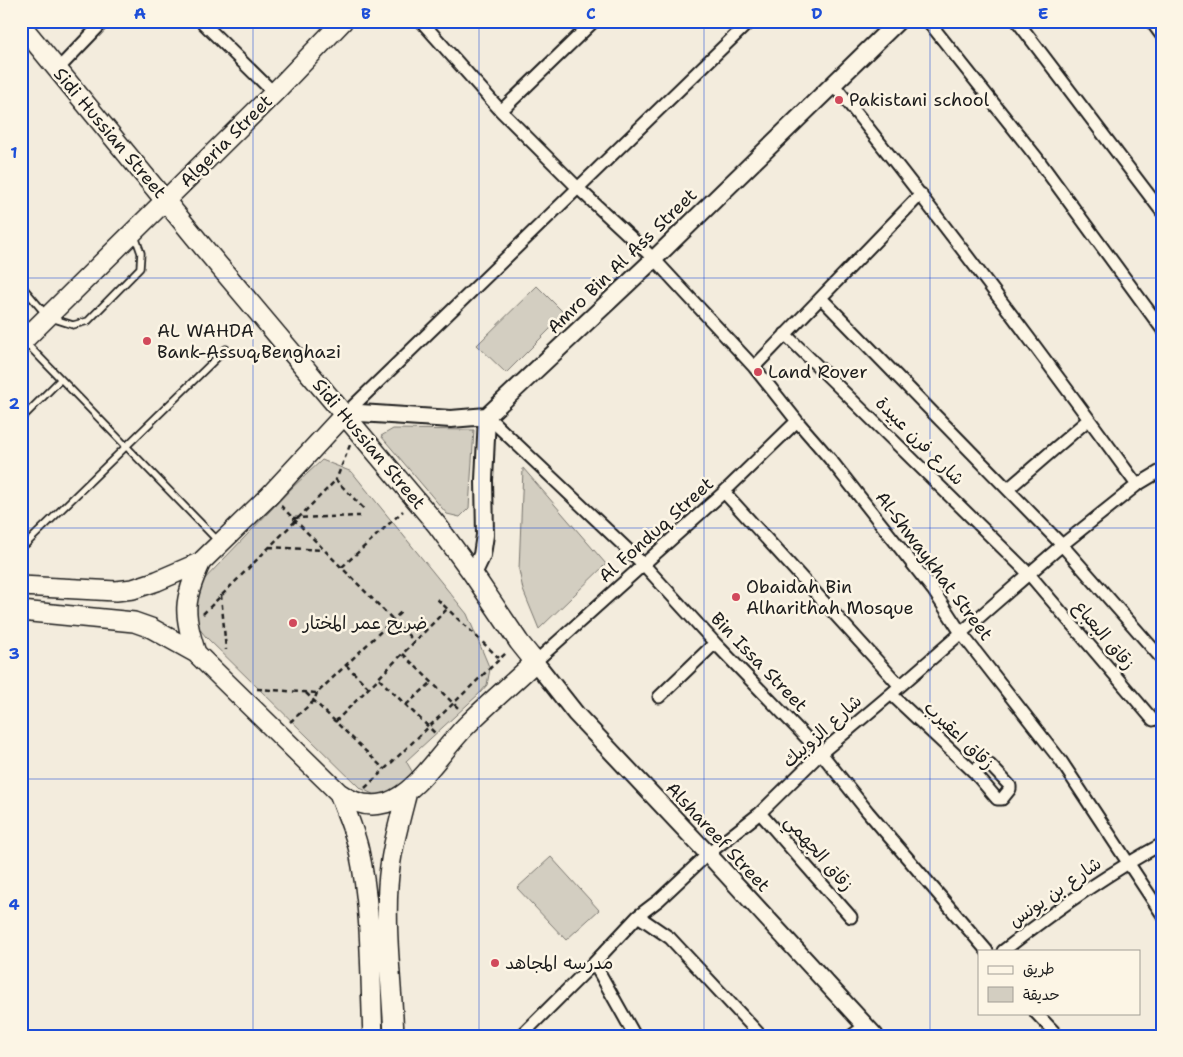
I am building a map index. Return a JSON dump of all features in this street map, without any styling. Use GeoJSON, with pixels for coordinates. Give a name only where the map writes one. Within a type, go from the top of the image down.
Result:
{"type":"FeatureCollection","features":[{"type":"Feature","properties":{"kind":"main road","name":"Algeria Street"},"geometry":{"type":"LineString","coordinates":[[22,342],[274,93],[343,21]]}},
{"type":"Feature","properties":{"kind":"main road","name":"Sidi Hussian Street"},"geometry":{"type":"LineString","coordinates":[[21,25],[356,430],[416,499],[473,574],[519,642],[536,662]]}},
{"type":"Feature","properties":{"kind":"main road"},"geometry":{"type":"LineString","coordinates":[[21,586],[70,590],[116,591],[133,589],[201,562],[270,494],[344,415]]}},
{"type":"Feature","properties":{"kind":"main road"},"geometry":{"type":"LineString","coordinates":[[196,653],[188,628],[188,599],[191,584],[201,562]]}},
{"type":"Feature","properties":{"kind":"main road"},"geometry":{"type":"LineString","coordinates":[[21,611],[134,622],[151,628],[196,653],[345,798],[375,805],[386,803],[408,792],[471,722],[536,662]]}},
{"type":"Feature","properties":{"kind":"main road"},"geometry":{"type":"LineString","coordinates":[[394,1036],[388,885],[395,835],[408,792]]}},
{"type":"Feature","properties":{"kind":"main road"},"geometry":{"type":"LineString","coordinates":[[345,798],[362,866],[367,903],[373,1036]]}},
{"type":"Feature","properties":{"kind":"street"},"geometry":{"type":"LineString","coordinates":[[58,69],[104,21]]}},
{"type":"Feature","properties":{"kind":"street"},"geometry":{"type":"LineString","coordinates":[[201,21],[274,93]]}},
{"type":"Feature","properties":{"kind":"street","name":"Al-Shwaykhat Street"},"geometry":{"type":"LineString","coordinates":[[421,21],[501,111],[578,189],[654,259],[754,367],[849,482],[933,590],[961,633],[1061,761],[1162,914]]}},
{"type":"Feature","properties":{"kind":"street"},"geometry":{"type":"LineString","coordinates":[[501,111],[594,21]]}},
{"type":"Feature","properties":{"kind":"street"},"geometry":{"type":"LineString","coordinates":[[344,415],[750,21]]}},
{"type":"Feature","properties":{"kind":"street"},"geometry":{"type":"LineString","coordinates":[[928,21],[1037,158],[1162,329]]}},
{"type":"Feature","properties":{"kind":"street"},"geometry":{"type":"LineString","coordinates":[[1017,21],[1162,212]]}},
{"type":"Feature","properties":{"kind":"street"},"geometry":{"type":"LineString","coordinates":[[1150,21],[1162,36]]}},
{"type":"Feature","properties":{"kind":"street","name":"Amro Bin Al Ass Street"},"geometry":{"type":"LineString","coordinates":[[487,416],[834,86],[896,22]]}},
{"type":"Feature","properties":{"kind":"street"},"geometry":{"type":"LineString","coordinates":[[834,86],[921,194],[1029,336],[1137,486]]}},
{"type":"Feature","properties":{"kind":"street"},"geometry":{"type":"LineString","coordinates":[[754,367],[921,194]]}},
{"type":"Feature","properties":{"kind":"street"},"geometry":{"type":"LineString","coordinates":[[821,298],[1062,545],[1162,659]]}},
{"type":"Feature","properties":{"kind":"street","name":"شارع فرن عبيدة"},"geometry":{"type":"LineString","coordinates":[[786,334],[1029,574]]}},
{"type":"Feature","properties":{"kind":"street"},"geometry":{"type":"LineString","coordinates":[[344,415],[378,414],[451,419],[487,416],[484,472],[485,535],[482,555],[473,574]]}},
{"type":"Feature","properties":{"kind":"street","name":"Bin Issa Street"},"geometry":{"type":"LineString","coordinates":[[487,416],[644,565],[715,643],[821,753],[868,812],[986,950]]}},
{"type":"Feature","properties":{"kind":"street"},"geometry":{"type":"LineString","coordinates":[[1008,489],[1090,419]]}},
{"type":"Feature","properties":{"kind":"street","name":"Al Fonduq Street"},"geometry":{"type":"LineString","coordinates":[[536,662],[724,492],[797,421]]}},
{"type":"Feature","properties":{"kind":"street","name":"شارع الزوبيك"},"geometry":{"type":"LineString","coordinates":[[523,1035],[638,916],[659,900],[708,854],[760,813],[821,753],[1062,545],[1137,486],[1162,470]]}},
{"type":"Feature","properties":{"kind":"street"},"geometry":{"type":"LineString","coordinates":[[724,492],[900,686]]}},
{"type":"Feature","properties":{"kind":"street","name":"زقاق البعباع"},"geometry":{"type":"LineString","coordinates":[[1029,574],[1153,720]]}},
{"type":"Feature","properties":{"kind":"street"},"geometry":{"type":"LineString","coordinates":[[660,697],[715,643]]}},
{"type":"Feature","properties":{"kind":"street","name":"Alshareef Street"},"geometry":{"type":"LineString","coordinates":[[536,662],[576,714],[708,854],[870,1031]]}},
{"type":"Feature","properties":{"kind":"street","name":"زقاق اعقيرب"},"geometry":{"type":"LineString","coordinates":[[891,694],[974,772],[994,797],[1002,799],[1010,788],[990,764],[979,766],[974,772]]}},
{"type":"Feature","properties":{"kind":"street","name":"زقاق الجهمي"},"geometry":{"type":"LineString","coordinates":[[760,813],[851,917]]}},
{"type":"Feature","properties":{"kind":"street","name":"شارع بن يونس"},"geometry":{"type":"LineString","coordinates":[[1004,950],[1079,895],[1128,862],[1162,844]]}},
{"type":"Feature","properties":{"kind":"street"},"geometry":{"type":"LineString","coordinates":[[638,916],[670,938],[761,1036]]}},
{"type":"Feature","properties":{"kind":"street"},"geometry":{"type":"LineString","coordinates":[[594,963],[635,1036]]}},
{"type":"Feature","properties":{"kind":"street"},"geometry":{"type":"LineString","coordinates":[[1037,1014],[1058,1036]]}},
{"type":"Feature","properties":{"kind":"street"},"geometry":{"type":"LineString","coordinates":[[851,1036],[870,1031]]}},
{"type":"Feature","properties":{"kind":"lane"},"geometry":{"type":"LineString","coordinates":[[21,285],[48,317],[73,325],[88,321],[140,268],[141,253],[133,232]]}},
{"type":"Feature","properties":{"kind":"lane"},"geometry":{"type":"LineString","coordinates":[[22,342],[61,379],[221,544]]}},
{"type":"Feature","properties":{"kind":"lane"},"geometry":{"type":"LineString","coordinates":[[26,544],[226,349]]}},
{"type":"Feature","properties":{"kind":"lane"},"geometry":{"type":"LineString","coordinates":[[21,419],[61,379]]}},
{"type":"Feature","properties":{"kind":"path"},"geometry":{"type":"LineString","coordinates":[[298,518],[336,480],[356,430]]}},
{"type":"Feature","properties":{"kind":"path"},"geometry":{"type":"LineString","coordinates":[[336,480],[366,511]]}},
{"type":"Feature","properties":{"kind":"path"},"geometry":{"type":"LineString","coordinates":[[270,494],[415,642]]}},
{"type":"Feature","properties":{"kind":"path"},"geometry":{"type":"LineString","coordinates":[[342,567],[416,499]]}},
{"type":"Feature","properties":{"kind":"path"},"geometry":{"type":"LineString","coordinates":[[188,628],[269,547],[294,519],[360,516]]}},
{"type":"Feature","properties":{"kind":"path"},"geometry":{"type":"LineString","coordinates":[[269,547],[324,550]]}},
{"type":"Feature","properties":{"kind":"path"},"geometry":{"type":"LineString","coordinates":[[221,595],[226,650]]}},
{"type":"Feature","properties":{"kind":"path"},"geometry":{"type":"LineString","coordinates":[[437,599],[499,658]]}},
{"type":"Feature","properties":{"kind":"path"},"geometry":{"type":"LineString","coordinates":[[335,722],[447,609]]}},
{"type":"Feature","properties":{"kind":"path"},"geometry":{"type":"LineString","coordinates":[[277,733],[314,701],[317,693],[402,611]]}},
{"type":"Feature","properties":{"kind":"path"},"geometry":{"type":"LineString","coordinates":[[345,798],[384,769],[499,658],[519,642]]}},
{"type":"Feature","properties":{"kind":"path"},"geometry":{"type":"LineString","coordinates":[[403,654],[471,722]]}},
{"type":"Feature","properties":{"kind":"path"},"geometry":{"type":"LineString","coordinates":[[346,665],[369,688]]}},
{"type":"Feature","properties":{"kind":"path"},"geometry":{"type":"LineString","coordinates":[[378,679],[448,746]]}},
{"type":"Feature","properties":{"kind":"path"},"geometry":{"type":"LineString","coordinates":[[406,705],[432,682]]}},
{"type":"Feature","properties":{"kind":"path"},"geometry":{"type":"LineString","coordinates":[[230,687],[317,693]]}},
{"type":"Feature","properties":{"kind":"path"},"geometry":{"type":"LineString","coordinates":[[305,693],[384,769]]}},
{"type":"Feature","properties":{"kind":"green space"},"geometry":{"type":"Polygon","coordinates":[[[537,286],[565,314],[506,373],[477,345],[537,286]]]}},
{"type":"Feature","properties":{"kind":"green space"},"geometry":{"type":"Polygon","coordinates":[[[393,429],[474,430],[469,508],[460,517],[447,514],[381,436],[393,429]]]}},
{"type":"Feature","properties":{"kind":"green space"},"geometry":{"type":"Polygon","coordinates":[[[322,460],[352,472],[467,614],[490,669],[487,685],[480,693],[406,761],[413,773],[407,784],[377,796],[360,788],[206,637],[194,622],[197,587],[293,487],[322,460]]]}},
{"type":"Feature","properties":{"kind":"green space"},"geometry":{"type":"Polygon","coordinates":[[[523,468],[606,564],[539,629],[523,590],[519,570],[523,468]]]}},
{"type":"Feature","properties":{"kind":"green space"},"geometry":{"type":"Polygon","coordinates":[[[551,857],[599,910],[566,940],[517,888],[551,857]]]}},
{"type":"Feature","properties":{"kind":"place","name":"Pakistani school"},"geometry":{"type":"Point","coordinates":[839,100]}},
{"type":"Feature","properties":{"kind":"place","name":"AL WAHDA Bank-Assuq،Benghazi"},"geometry":{"type":"Point","coordinates":[147,341]}},
{"type":"Feature","properties":{"kind":"place","name":"Land Rover"},"geometry":{"type":"Point","coordinates":[758,372]}},
{"type":"Feature","properties":{"kind":"place","name":"Obaidah Bin Alharithah Mosque"},"geometry":{"type":"Point","coordinates":[736,597]}},
{"type":"Feature","properties":{"kind":"place","name":"ضريح عمر المختار"},"geometry":{"type":"Point","coordinates":[293,623]}},
{"type":"Feature","properties":{"kind":"place","name":"مدرسه المجاهد"},"geometry":{"type":"Point","coordinates":[495,963]}}]}
